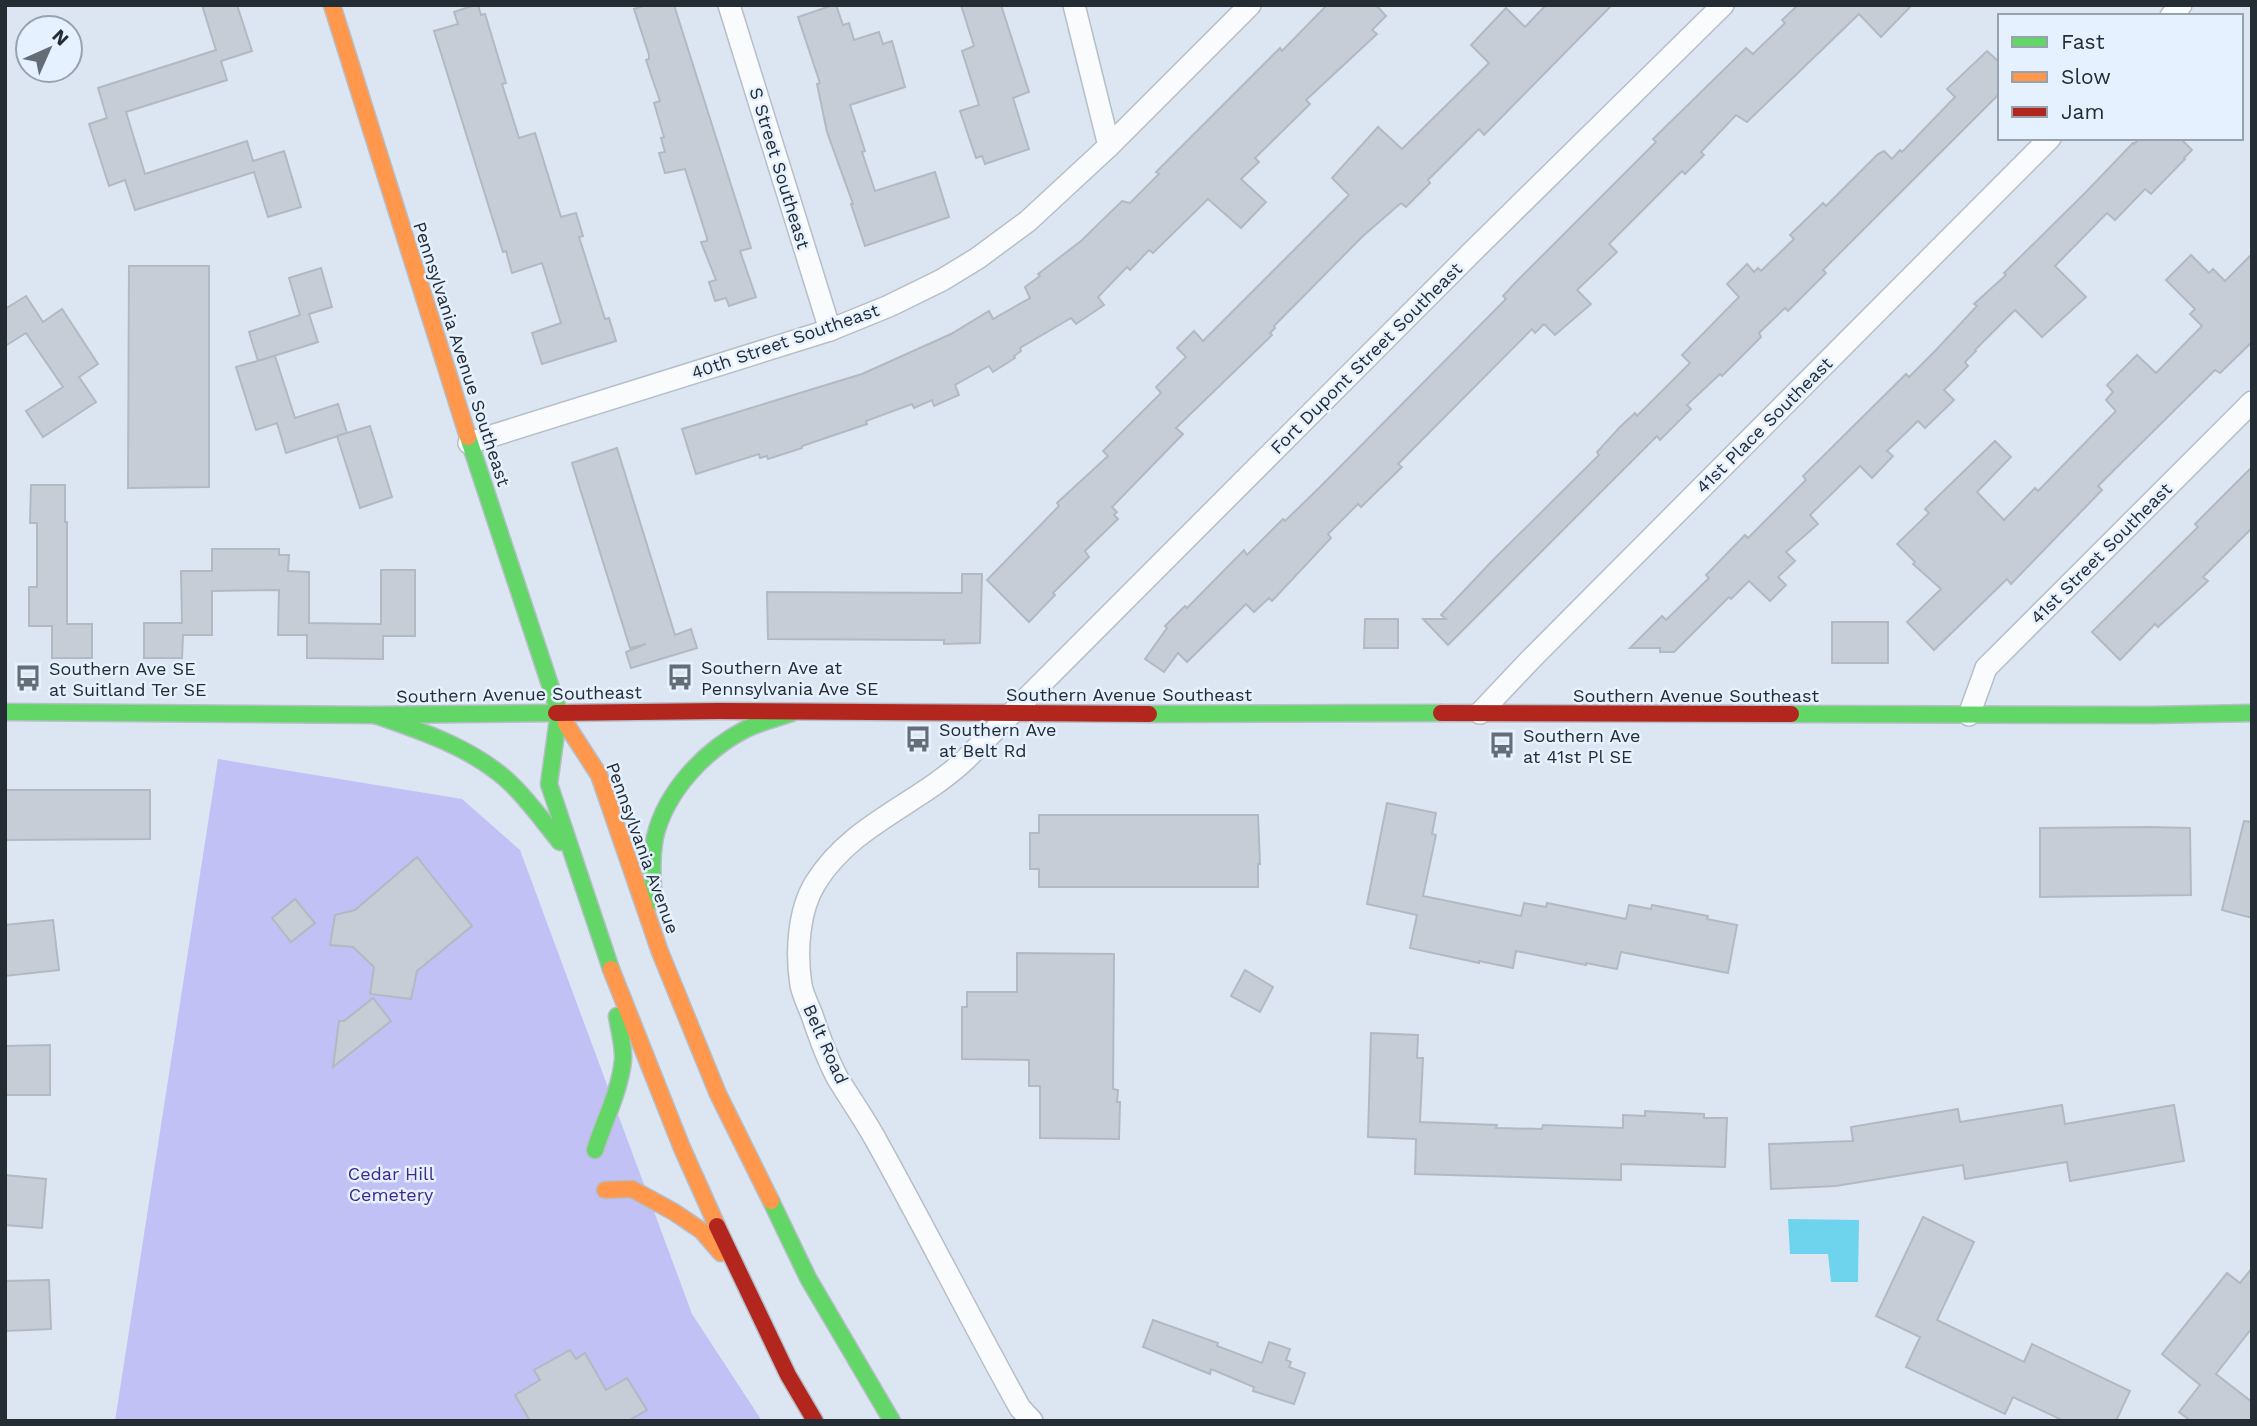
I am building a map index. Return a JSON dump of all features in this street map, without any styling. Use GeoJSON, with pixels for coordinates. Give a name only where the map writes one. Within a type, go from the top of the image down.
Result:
{"type":"FeatureCollection","features":[{"type":"Feature","properties":{"kind":"main road","name":"Pennsylvania Avenue Southeast"},"geometry":{"type":"LineString","coordinates":[[332,5],[469,443],[559,712]]}},
{"type":"Feature","properties":{"kind":"main road","name":"Southern Avenue Southeast"},"geometry":{"type":"LineString","coordinates":[[5,712],[375,715],[718,710],[792,713],[2252,713]]}},
{"type":"Feature","properties":{"kind":"main road"},"geometry":{"type":"LineString","coordinates":[[559,712],[548,784],[608,962],[682,1147],[738,1273],[788,1376],[815,1421]]}},
{"type":"Feature","properties":{"kind":"main road","name":"Pennsylvania Avenue"},"geometry":{"type":"LineString","coordinates":[[559,712],[599,775],[660,951],[718,1094],[808,1278],[889,1415]]}},
{"type":"Feature","properties":{"kind":"main road"},"geometry":{"type":"LineString","coordinates":[[660,951],[651,871],[661,814],[684,778],[711,752],[730,738],[792,713]]}},
{"type":"Feature","properties":{"kind":"main road"},"geometry":{"type":"LineString","coordinates":[[375,715],[431,735],[471,755],[507,779],[575,860]]}},
{"type":"Feature","properties":{"kind":"main road"},"geometry":{"type":"LineString","coordinates":[[596,1150],[606,1115],[617,1090],[624,1058],[608,962]]}},
{"type":"Feature","properties":{"kind":"main road"},"geometry":{"type":"LineString","coordinates":[[605,1190],[632,1189],[674,1212],[702,1231],[738,1273]]}},
{"type":"Feature","properties":{"kind":"main road"},"geometry":{"type":"LineString","coordinates":[[868,1421],[889,1415]]}},
{"type":"Feature","properties":{"kind":"street","name":"S Street Southeast"},"geometry":{"type":"LineString","coordinates":[[729,5],[830,330]]}},
{"type":"Feature","properties":{"kind":"street"},"geometry":{"type":"LineString","coordinates":[[1074,5],[1109,146]]}},
{"type":"Feature","properties":{"kind":"street","name":"40th Street Southeast"},"geometry":{"type":"LineString","coordinates":[[469,443],[830,330],[868,316],[925,289],[978,258],[1036,214],[1109,146],[1250,5]]}},
{"type":"Feature","properties":{"kind":"street","name":"Fort Dupont Street Southeast"},"geometry":{"type":"LineString","coordinates":[[1010,713],[1453,270],[1723,5]]}},
{"type":"Feature","properties":{"kind":"street","name":"41st Place Southeast"},"geometry":{"type":"LineString","coordinates":[[1480,713],[2048,140]]}},
{"type":"Feature","properties":{"kind":"street","name":"41st Street Southeast"},"geometry":{"type":"LineString","coordinates":[[1969,715],[1986,668],[2252,402]]}},
{"type":"Feature","properties":{"kind":"street","name":"Belt Road"},"geometry":{"type":"LineString","coordinates":[[1010,713],[954,770],[913,800],[858,834],[837,854],[814,884],[801,926],[799,954],[801,986],[837,1076],[876,1139],[1020,1408],[1032,1421]]}},
{"type":"Feature","properties":{"kind":"green space","name":"Cedar Hill Cemetery"},"geometry":{"type":"Polygon","coordinates":[[[218,759],[462,799],[520,850],[692,1314],[762,1421],[115,1421],[218,759]]]}},
{"type":"Feature","properties":{"kind":"shaded area"},"geometry":{"type":"Polygon","coordinates":[[[1788,1219],[1859,1220],[1858,1282],[1831,1282],[1828,1254],[1790,1254],[1788,1219]]]}},
{"type":"Feature","properties":{"kind":"building"},"geometry":{"type":"Polygon","coordinates":[[[202,5],[237,5],[252,51],[221,61],[227,80],[126,112],[145,174],[247,141],[253,161],[284,151],[301,207],[268,217],[254,172],[135,210],[125,180],[109,186],[89,124],[107,118],[98,88],[216,50],[202,5]]]}},
{"type":"Feature","properties":{"kind":"building"},"geometry":{"type":"Polygon","coordinates":[[[478,5],[481,15],[485,14],[506,83],[502,84],[519,138],[535,133],[561,217],[576,213],[583,236],[579,237],[605,319],[609,318],[616,341],[542,364],[532,333],[561,323],[542,263],[512,273],[506,251],[503,252],[434,31],[458,24],[454,12],[478,5]]]}},
{"type":"Feature","properties":{"kind":"building"},"geometry":{"type":"Polygon","coordinates":[[[646,5],[674,5],[751,248],[740,251],[756,297],[729,306],[726,298],[715,301],[709,282],[716,280],[701,242],[707,241],[707,238],[685,169],[665,173],[659,153],[665,152],[661,138],[664,137],[654,103],[660,101],[646,60],[649,55],[634,9],[646,5]]]}},
{"type":"Feature","properties":{"kind":"building"},"geometry":{"type":"Polygon","coordinates":[[[836,5],[843,25],[849,23],[854,40],[879,32],[883,44],[892,41],[905,87],[850,105],[875,191],[935,172],[949,217],[865,246],[827,132],[817,84],[820,83],[798,17],[836,5]]]}},
{"type":"Feature","properties":{"kind":"building"},"geometry":{"type":"Polygon","coordinates":[[[961,5],[1001,5],[1029,92],[1013,98],[1029,149],[985,164],[982,156],[976,158],[960,111],[979,105],[962,51],[974,46],[961,5]]]}},
{"type":"Feature","properties":{"kind":"building"},"geometry":{"type":"Polygon","coordinates":[[[1327,5],[1376,5],[1386,16],[1372,30],[1377,34],[1306,100],[1310,104],[1255,158],[1259,162],[1241,179],[1266,202],[1241,228],[1208,199],[1153,253],[1149,250],[1130,270],[1127,267],[1098,297],[1104,305],[1076,324],[1071,318],[1020,348],[1021,351],[1015,358],[993,372],[989,366],[955,385],[959,395],[934,406],[932,400],[914,408],[912,404],[866,421],[867,424],[768,459],[767,456],[760,458],[759,454],[696,474],[682,429],[862,374],[951,334],[989,311],[993,319],[1030,298],[1025,287],[1040,276],[1038,274],[1081,241],[1122,201],[1130,203],[1159,174],[1156,172],[1327,5]]]}},
{"type":"Feature","properties":{"kind":"building"},"geometry":{"type":"Polygon","coordinates":[[[1546,5],[1612,5],[1484,135],[1479,129],[1428,180],[1430,183],[1406,207],[1401,203],[1363,236],[1274,326],[1270,333],[1272,335],[1176,428],[1183,434],[1112,507],[1117,512],[1114,515],[1118,519],[1085,551],[1089,557],[1029,622],[987,580],[1059,506],[1057,503],[1108,456],[1103,451],[1161,393],[1156,387],[1186,357],[1177,348],[1194,331],[1203,341],[1349,195],[1332,178],[1378,127],[1402,149],[1489,63],[1471,45],[1506,8],[1525,27],[1546,5]]]}},
{"type":"Feature","properties":{"kind":"building"},"geometry":{"type":"Polygon","coordinates":[[[1798,5],[1912,5],[1881,37],[1859,14],[1747,122],[1736,115],[1701,152],[1704,155],[1685,174],[1682,171],[1609,244],[1617,252],[1577,290],[1591,304],[1555,335],[1544,324],[1535,333],[1532,329],[1398,464],[1402,467],[1361,507],[1358,504],[1328,534],[1331,538],[1272,601],[1269,598],[1254,612],[1246,604],[1187,662],[1178,653],[1164,672],[1145,659],[1167,628],[1165,626],[1185,606],[1187,608],[1244,550],[1247,555],[1321,486],[1506,299],[1503,296],[1514,284],[1656,142],[1653,139],[1746,48],[1753,54],[1785,23],[1782,20],[1798,5]]]}},
{"type":"Feature","properties":{"kind":"building"},"geometry":{"type":"Polygon","coordinates":[[[1987,51],[1998,61],[1998,95],[1823,270],[1826,273],[1788,311],[1785,308],[1759,333],[1761,337],[1722,376],[1720,374],[1687,405],[1691,409],[1660,440],[1657,436],[1448,645],[1423,619],[1446,619],[1441,615],[1493,560],[1599,455],[1597,452],[1620,427],[1635,413],[1637,416],[1690,363],[1682,355],[1739,297],[1727,284],[1747,264],[1754,272],[1758,268],[1761,271],[1794,239],[1790,235],[1823,203],[1826,206],[1878,154],[1884,151],[1892,159],[1900,150],[1902,152],[1955,97],[1947,89],[1987,51]]]}},
{"type":"Feature","properties":{"kind":"building"},"geometry":{"type":"Polygon","coordinates":[[[2138,140],[2182,140],[2192,150],[2151,194],[2145,189],[2115,220],[2107,213],[2055,266],[2086,297],[2042,337],[2015,310],[1975,350],[1965,362],[1968,366],[1944,390],[1954,400],[1925,428],[1918,421],[1887,451],[1893,456],[1872,478],[1860,466],[1810,515],[1818,524],[1786,552],[1795,561],[1778,577],[1786,585],[1770,601],[1749,581],[1731,599],[1729,597],[1674,652],[1660,652],[1660,648],[1630,648],[1662,616],[1666,620],[1709,578],[1706,575],[1745,535],[1748,538],[1806,480],[1803,476],[1906,374],[1909,377],[1936,350],[1977,306],[1974,304],[2006,275],[2004,273],[2138,140]]]}},
{"type":"Feature","properties":{"kind":"building"},"geometry":{"type":"Polygon","coordinates":[[[2252,254],[2252,342],[2220,373],[2215,370],[2098,486],[2102,490],[2011,584],[2007,579],[1934,650],[1907,622],[1941,589],[1913,564],[1915,562],[1897,544],[1929,513],[1925,509],[1995,441],[2011,457],[1977,492],[2004,520],[2035,488],[2038,491],[2116,411],[2106,400],[2113,392],[2107,385],[2137,355],[2156,373],[2202,326],[2190,314],[2195,309],[2166,280],[2191,255],[2209,273],[2213,269],[2225,281],[2252,254]]]}},
{"type":"Feature","properties":{"kind":"building"},"geometry":{"type":"Polygon","coordinates":[[[129,266],[209,266],[209,487],[128,488],[129,266]]]}},
{"type":"Feature","properties":{"kind":"building"},"geometry":{"type":"Polygon","coordinates":[[[321,268],[332,307],[309,314],[318,342],[258,361],[249,332],[300,315],[289,278],[321,268]]]}},
{"type":"Feature","properties":{"kind":"building"},"geometry":{"type":"Polygon","coordinates":[[[26,296],[43,322],[62,309],[98,364],[79,377],[96,402],[43,437],[26,411],[63,387],[26,333],[5,346],[5,309],[26,296]]]}},
{"type":"Feature","properties":{"kind":"building"},"geometry":{"type":"Polygon","coordinates":[[[275,356],[295,418],[338,404],[347,433],[286,453],[277,423],[256,430],[236,367],[275,356]]]}},
{"type":"Feature","properties":{"kind":"building"},"geometry":{"type":"Polygon","coordinates":[[[370,426],[392,497],[360,508],[337,436],[370,426]]]}},
{"type":"Feature","properties":{"kind":"building"},"geometry":{"type":"Polygon","coordinates":[[[617,448],[675,635],[691,629],[697,648],[631,668],[626,652],[646,644],[630,648],[572,463],[617,448]]]}},
{"type":"Feature","properties":{"kind":"building"},"geometry":{"type":"Polygon","coordinates":[[[2252,467],[2252,528],[2203,577],[2208,581],[2158,627],[2155,624],[2120,660],[2092,632],[2198,527],[2195,524],[2252,467]]]}},
{"type":"Feature","properties":{"kind":"building"},"geometry":{"type":"Polygon","coordinates":[[[31,485],[65,485],[67,624],[92,624],[92,658],[52,658],[52,626],[29,626],[29,587],[37,587],[37,523],[30,523],[31,485]]]}},
{"type":"Feature","properties":{"kind":"building"},"geometry":{"type":"Polygon","coordinates":[[[212,549],[279,549],[279,555],[289,555],[288,571],[309,572],[309,623],[381,624],[381,570],[415,570],[415,636],[383,636],[383,659],[307,658],[307,635],[278,635],[279,590],[212,591],[212,635],[183,635],[182,658],[144,658],[144,623],[182,623],[181,571],[212,571],[212,549]]]}},
{"type":"Feature","properties":{"kind":"building"},"geometry":{"type":"Polygon","coordinates":[[[962,574],[982,574],[980,643],[944,644],[944,640],[768,639],[767,592],[962,593],[962,574]]]}},
{"type":"Feature","properties":{"kind":"building"},"geometry":{"type":"Polygon","coordinates":[[[1365,619],[1398,619],[1398,648],[1364,648],[1365,619]]]}},
{"type":"Feature","properties":{"kind":"building"},"geometry":{"type":"Polygon","coordinates":[[[1832,622],[1888,622],[1888,663],[1832,663],[1832,622]]]}},
{"type":"Feature","properties":{"kind":"building"},"geometry":{"type":"Polygon","coordinates":[[[5,790],[150,790],[150,839],[5,840],[5,790]]]}},
{"type":"Feature","properties":{"kind":"building"},"geometry":{"type":"Polygon","coordinates":[[[1387,803],[1436,813],[1432,834],[1436,835],[1423,896],[1521,916],[1524,903],[1546,907],[1547,903],[1626,919],[1629,905],[1651,909],[1652,905],[1708,916],[1707,919],[1737,925],[1728,973],[1621,952],[1617,969],[1516,951],[1513,968],[1410,948],[1417,915],[1367,904],[1387,803]]]}},
{"type":"Feature","properties":{"kind":"building"},"geometry":{"type":"Polygon","coordinates":[[[1039,815],[1258,815],[1258,887],[1039,887],[1039,869],[1030,869],[1030,833],[1039,833],[1039,815]]]}},
{"type":"Feature","properties":{"kind":"building"},"geometry":{"type":"Polygon","coordinates":[[[2244,821],[2252,822],[2252,918],[2222,910],[2244,821]]]}},
{"type":"Feature","properties":{"kind":"building"},"geometry":{"type":"Polygon","coordinates":[[[2040,828],[2190,828],[2191,895],[2040,897],[2040,828]]]}},
{"type":"Feature","properties":{"kind":"building"},"geometry":{"type":"Polygon","coordinates":[[[417,857],[472,926],[417,971],[411,999],[370,994],[374,967],[353,947],[330,945],[335,915],[355,910],[417,857]]]}},
{"type":"Feature","properties":{"kind":"building"},"geometry":{"type":"Polygon","coordinates":[[[295,899],[315,923],[291,942],[272,918],[295,899]]]}},
{"type":"Feature","properties":{"kind":"building"},"geometry":{"type":"Polygon","coordinates":[[[53,920],[59,970],[5,976],[5,925],[53,920]]]}},
{"type":"Feature","properties":{"kind":"building"},"geometry":{"type":"Polygon","coordinates":[[[1017,953],[1114,954],[1113,1089],[1118,1090],[1117,1102],[1120,1102],[1119,1139],[1040,1138],[1040,1086],[1029,1086],[1029,1060],[962,1059],[962,1007],[967,1007],[967,992],[1017,992],[1017,953]]]}},
{"type":"Feature","properties":{"kind":"building"},"geometry":{"type":"Polygon","coordinates":[[[1245,970],[1273,987],[1260,1012],[1231,996],[1245,970]]]}},
{"type":"Feature","properties":{"kind":"building"},"geometry":{"type":"Polygon","coordinates":[[[373,998],[391,1021],[333,1067],[339,1021],[344,1021],[373,998]]]}},
{"type":"Feature","properties":{"kind":"building"},"geometry":{"type":"Polygon","coordinates":[[[1371,1033],[1418,1035],[1417,1058],[1423,1058],[1420,1122],[1497,1125],[1496,1128],[1542,1129],[1543,1125],[1623,1128],[1623,1115],[1645,1116],[1645,1111],[1704,1114],[1704,1118],[1727,1118],[1725,1167],[1621,1164],[1621,1180],[1415,1174],[1416,1139],[1368,1137],[1371,1033]]]}},
{"type":"Feature","properties":{"kind":"building"},"geometry":{"type":"Polygon","coordinates":[[[50,1045],[50,1095],[5,1095],[5,1046],[50,1045]]]}},
{"type":"Feature","properties":{"kind":"building"},"geometry":{"type":"Polygon","coordinates":[[[2062,1105],[2065,1124],[2174,1105],[2184,1161],[2070,1181],[2067,1162],[1965,1179],[1963,1165],[1836,1186],[1771,1189],[1769,1144],[1853,1141],[1851,1127],[1958,1109],[1960,1122],[2062,1105]]]}},
{"type":"Feature","properties":{"kind":"building"},"geometry":{"type":"Polygon","coordinates":[[[5,1175],[46,1179],[42,1228],[5,1225],[5,1175]]]}},
{"type":"Feature","properties":{"kind":"building"},"geometry":{"type":"Polygon","coordinates":[[[1923,1217],[1974,1242],[1937,1320],[2024,1362],[2032,1344],[2130,1391],[2116,1421],[2064,1421],[2013,1397],[2005,1414],[1906,1367],[1920,1337],[1876,1316],[1923,1217]]]}},
{"type":"Feature","properties":{"kind":"building"},"geometry":{"type":"Polygon","coordinates":[[[2252,1268],[2252,1328],[2216,1374],[2252,1402],[2252,1421],[2191,1421],[2179,1412],[2200,1385],[2162,1354],[2227,1273],[2240,1283],[2252,1268]]]}},
{"type":"Feature","properties":{"kind":"building"},"geometry":{"type":"Polygon","coordinates":[[[49,1280],[51,1329],[5,1331],[5,1281],[49,1280]]]}},
{"type":"Feature","properties":{"kind":"building"},"geometry":{"type":"Polygon","coordinates":[[[1153,1320],[1218,1343],[1217,1346],[1262,1363],[1269,1342],[1290,1349],[1286,1360],[1291,1362],[1289,1367],[1305,1373],[1294,1404],[1253,1391],[1254,1387],[1211,1369],[1210,1374],[1143,1347],[1153,1320]]]}},
{"type":"Feature","properties":{"kind":"building"},"geometry":{"type":"Polygon","coordinates":[[[570,1350],[576,1359],[585,1353],[606,1390],[627,1378],[647,1410],[628,1421],[530,1421],[515,1395],[540,1380],[534,1370],[570,1350]]]}},
{"type":"Feature","properties":{"kind":"traffic: fast"},"geometry":{"type":"LineString","coordinates":[[468,437],[559,712],[566,724]]}},
{"type":"Feature","properties":{"kind":"traffic: fast"},"geometry":{"type":"LineString","coordinates":[[5,712],[375,715],[556,713]]}},
{"type":"Feature","properties":{"kind":"traffic: fast"},"geometry":{"type":"LineString","coordinates":[[559,712],[549,784],[611,969]]}},
{"type":"Feature","properties":{"kind":"traffic: fast"},"geometry":{"type":"LineString","coordinates":[[654,901],[652,869],[655,837],[660,820],[678,788],[702,760],[731,738],[752,727],[792,713]]}},
{"type":"Feature","properties":{"kind":"traffic: fast"},"geometry":{"type":"LineString","coordinates":[[1149,714],[1441,713]]}},
{"type":"Feature","properties":{"kind":"traffic: fast"},"geometry":{"type":"LineString","coordinates":[[1791,714],[2252,713]]}},
{"type":"Feature","properties":{"kind":"traffic: fast"},"geometry":{"type":"LineString","coordinates":[[375,715],[444,741],[493,768],[521,794],[560,842]]}},
{"type":"Feature","properties":{"kind":"traffic: fast"},"geometry":{"type":"LineString","coordinates":[[595,1150],[615,1094],[623,1060],[617,1016]]}},
{"type":"Feature","properties":{"kind":"traffic: fast"},"geometry":{"type":"LineString","coordinates":[[771,1201],[808,1278],[892,1421]]}},
{"type":"Feature","properties":{"kind":"traffic: slow"},"geometry":{"type":"LineString","coordinates":[[332,5],[468,437]]}},
{"type":"Feature","properties":{"kind":"traffic: slow"},"geometry":{"type":"LineString","coordinates":[[566,724],[599,775],[660,952],[718,1094],[771,1201]]}},
{"type":"Feature","properties":{"kind":"traffic: slow"},"geometry":{"type":"LineString","coordinates":[[611,969],[682,1148],[717,1226]]}},
{"type":"Feature","properties":{"kind":"traffic: slow"},"geometry":{"type":"LineString","coordinates":[[605,1190],[632,1189],[702,1231],[721,1253]]}},
{"type":"Feature","properties":{"kind":"traffic: jam"},"geometry":{"type":"LineString","coordinates":[[556,713],[718,711],[1149,714]]}},
{"type":"Feature","properties":{"kind":"traffic: jam"},"geometry":{"type":"LineString","coordinates":[[1441,713],[1791,714]]}},
{"type":"Feature","properties":{"kind":"traffic: jam"},"geometry":{"type":"LineString","coordinates":[[717,1226],[788,1375],[815,1421]]}},
{"type":"Feature","properties":{"kind":"place","name":"Southern Ave at Pennsylvania Ave SE"},"geometry":{"type":"Point","coordinates":[680,677]}},
{"type":"Feature","properties":{"kind":"place","name":"Southern Ave SE at Suitland Ter SE"},"geometry":{"type":"Point","coordinates":[28,678]}},
{"type":"Feature","properties":{"kind":"place","name":"Southern Ave at Belt Rd"},"geometry":{"type":"Point","coordinates":[918,739]}},
{"type":"Feature","properties":{"kind":"place","name":"Southern Ave at 41st Pl SE"},"geometry":{"type":"Point","coordinates":[1502,745]}}]}
